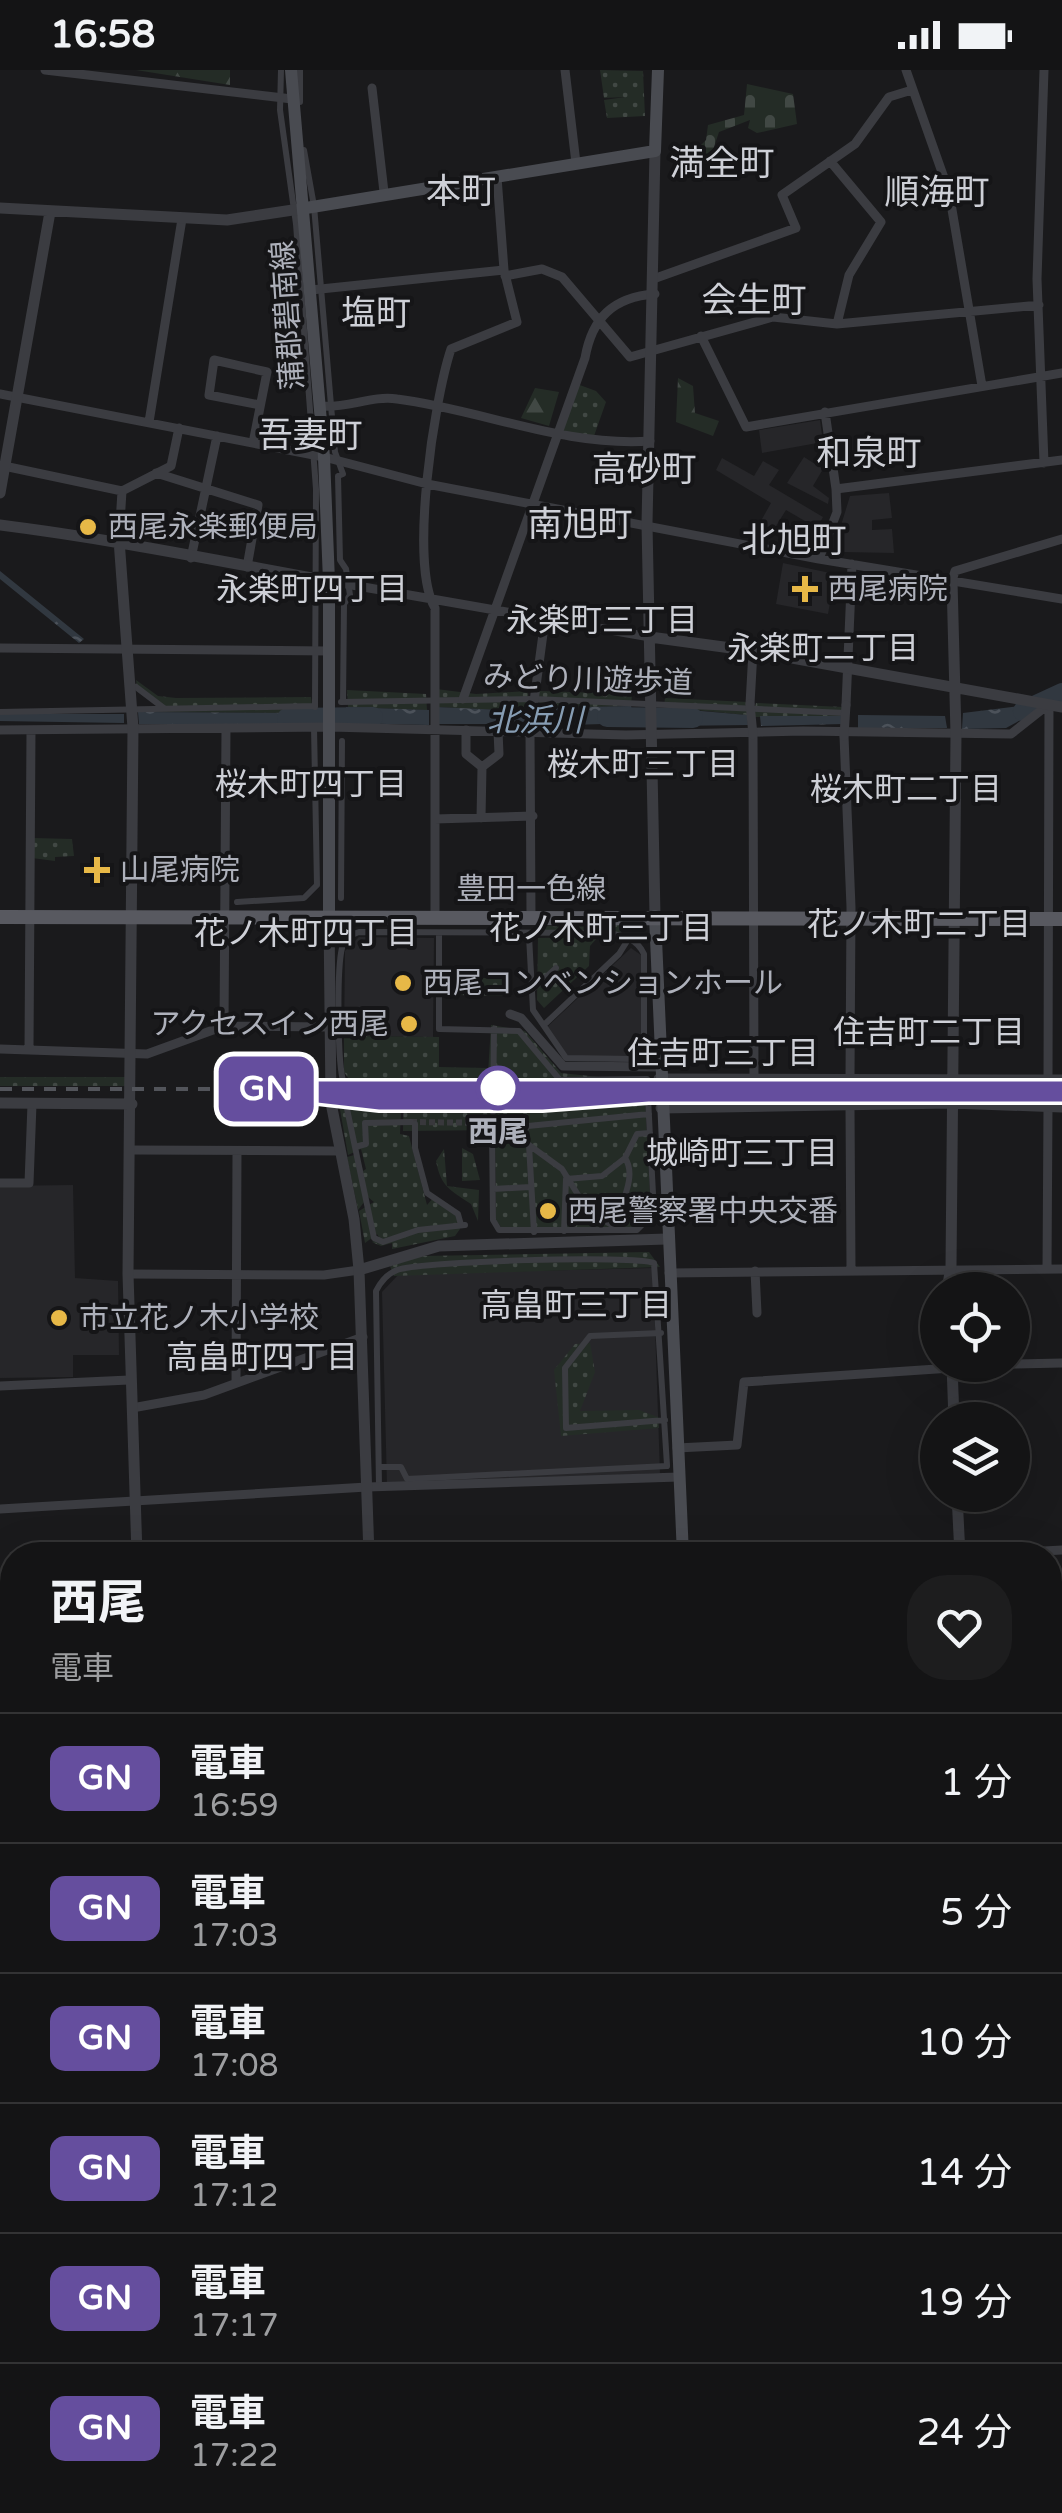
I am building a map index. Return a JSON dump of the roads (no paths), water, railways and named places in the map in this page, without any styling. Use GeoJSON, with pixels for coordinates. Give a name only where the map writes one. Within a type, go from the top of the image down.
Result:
{"type":"FeatureCollection","features":[{"type":"Feature","properties":{"kind":"main road","name":"蒲郡碧南線"},"geometry":{"type":"LineString","coordinates":[[292,70],[286,98],[316,290],[325,407],[329,581],[322,651],[338,702],[330,724],[329,917]]}},
{"type":"Feature","properties":{"kind":"main road"},"geometry":{"type":"LineString","coordinates":[[304,208],[655,151],[658,70]]}},
{"type":"Feature","properties":{"kind":"main road"},"geometry":{"type":"LineString","coordinates":[[655,916],[659,1073],[655,1111],[667,1239],[682,1542]]}},
{"type":"Feature","properties":{"kind":"main road","name":"豊田一色線"},"geometry":{"type":"LineString","coordinates":[[0,917],[1056,919]]}},
{"type":"Feature","properties":{"kind":"street"},"geometry":{"type":"LineString","coordinates":[[45,70],[286,98],[281,70]]}},
{"type":"Feature","properties":{"kind":"street"},"geometry":{"type":"LineString","coordinates":[[0,730],[132,720],[166,710],[315,707],[322,651],[314,578],[325,458],[304,208],[300,70]]}},
{"type":"Feature","properties":{"kind":"street"},"geometry":{"type":"LineString","coordinates":[[565,70],[576,163]]}},
{"type":"Feature","properties":{"kind":"street"},"geometry":{"type":"LineString","coordinates":[[906,70],[950,192],[973,313],[982,386]]}},
{"type":"Feature","properties":{"kind":"street"},"geometry":{"type":"LineString","coordinates":[[1044,70],[1038,376],[1044,463]]}},
{"type":"Feature","properties":{"kind":"street"},"geometry":{"type":"LineString","coordinates":[[372,88],[384,192]]}},
{"type":"Feature","properties":{"kind":"street"},"geometry":{"type":"LineString","coordinates":[[656,278],[796,228],[782,194],[868,130],[890,96],[912,90]]}},
{"type":"Feature","properties":{"kind":"street"},"geometry":{"type":"LineString","coordinates":[[655,151],[656,278],[647,524],[655,916]]}},
{"type":"Feature","properties":{"kind":"street"},"geometry":{"type":"LineString","coordinates":[[830,161],[881,222],[849,274],[837,324]]}},
{"type":"Feature","properties":{"kind":"street"},"geometry":{"type":"LineString","coordinates":[[434,917],[435,608],[428,597],[427,484],[451,350],[517,322],[505,273],[497,177]]}},
{"type":"Feature","properties":{"kind":"street"},"geometry":{"type":"LineString","coordinates":[[0,208],[227,220],[304,208]]}},
{"type":"Feature","properties":{"kind":"street"},"geometry":{"type":"LineString","coordinates":[[0,493],[50,212]]}},
{"type":"Feature","properties":{"kind":"street"},"geometry":{"type":"LineString","coordinates":[[149,422],[182,219]]}},
{"type":"Feature","properties":{"kind":"street"},"geometry":{"type":"LineString","coordinates":[[316,290],[542,269],[553,272],[630,357],[773,318],[837,324],[1039,306]]}},
{"type":"Feature","properties":{"kind":"street"},"geometry":{"type":"LineString","coordinates":[[463,699],[597,319],[626,299],[655,294]]}},
{"type":"Feature","properties":{"kind":"street"},"geometry":{"type":"LineString","coordinates":[[701,336],[746,427],[1062,372]]}},
{"type":"Feature","properties":{"kind":"street"},"geometry":{"type":"LineString","coordinates":[[253,443],[267,372],[214,360],[208,395],[260,406]]}},
{"type":"Feature","properties":{"kind":"street"},"geometry":{"type":"LineString","coordinates":[[0,394],[325,458],[427,484],[819,559],[1062,600]]}},
{"type":"Feature","properties":{"kind":"street"},"geometry":{"type":"LineString","coordinates":[[325,407],[391,398],[608,444],[650,441]]}},
{"type":"Feature","properties":{"kind":"street"},"geometry":{"type":"LineString","coordinates":[[819,559],[837,512],[824,412]]}},
{"type":"Feature","properties":{"kind":"street"},"geometry":{"type":"LineString","coordinates":[[4,466],[122,491],[171,466],[179,428]]}},
{"type":"Feature","properties":{"kind":"street"},"geometry":{"type":"LineString","coordinates":[[191,558],[216,436]]}},
{"type":"Feature","properties":{"kind":"street"},"geometry":{"type":"LineString","coordinates":[[325,458],[342,474],[338,476],[340,560],[348,584],[338,702]]}},
{"type":"Feature","properties":{"kind":"street"},"geometry":{"type":"LineString","coordinates":[[836,489],[1062,460]]}},
{"type":"Feature","properties":{"kind":"street"},"geometry":{"type":"LineString","coordinates":[[156,473],[258,505],[247,567]]}},
{"type":"Feature","properties":{"kind":"street"},"geometry":{"type":"LineString","coordinates":[[122,491],[119,540],[132,720],[132,1150],[128,1274],[137,1542]]}},
{"type":"Feature","properties":{"kind":"street"},"geometry":{"type":"LineString","coordinates":[[0,526],[119,540],[191,558],[650,638],[850,668],[954,693],[1056,706]]}},
{"type":"Feature","properties":{"kind":"street"},"geometry":{"type":"LineString","coordinates":[[950,1272],[956,734],[952,581],[955,571],[1062,539]]}},
{"type":"Feature","properties":{"kind":"street"},"geometry":{"type":"LineString","coordinates":[[850,1079],[851,919],[844,736],[852,564]]}},
{"type":"Feature","properties":{"kind":"street"},"geometry":{"type":"LineString","coordinates":[[531,916],[530,731],[546,619]]}},
{"type":"Feature","properties":{"kind":"street"},"geometry":{"type":"LineString","coordinates":[[0,648],[322,651]]}},
{"type":"Feature","properties":{"kind":"street"},"geometry":{"type":"LineString","coordinates":[[753,651],[750,707],[754,1080]]}},
{"type":"Feature","properties":{"kind":"street"},"geometry":{"type":"LineString","coordinates":[[136,687],[166,710]]}},
{"type":"Feature","properties":{"kind":"street","name":"みどり川遊歩道"},"geometry":{"type":"LineString","coordinates":[[338,702],[534,699],[846,709]]}},
{"type":"Feature","properties":{"kind":"street"},"geometry":{"type":"LineString","coordinates":[[0,712],[226,728],[330,724],[498,732],[652,729],[1011,734],[1056,706]]}},
{"type":"Feature","properties":{"kind":"street"},"geometry":{"type":"LineString","coordinates":[[1048,1080],[1056,919],[1056,706]]}},
{"type":"Feature","properties":{"kind":"street"},"geometry":{"type":"LineString","coordinates":[[237,902],[304,898],[317,885],[314,727]]}},
{"type":"Feature","properties":{"kind":"street"},"geometry":{"type":"LineString","coordinates":[[224,1026],[226,728]]}},
{"type":"Feature","properties":{"kind":"street"},"geometry":{"type":"LineString","coordinates":[[28,1049],[31,730]]}},
{"type":"Feature","properties":{"kind":"street"},"geometry":{"type":"LineString","coordinates":[[466,730],[466,754],[482,766]]}},
{"type":"Feature","properties":{"kind":"street"},"geometry":{"type":"LineString","coordinates":[[482,766],[500,754],[498,732]]}},
{"type":"Feature","properties":{"kind":"street"},"geometry":{"type":"LineString","coordinates":[[341,898],[342,741]]}},
{"type":"Feature","properties":{"kind":"street"},"geometry":{"type":"LineString","coordinates":[[481,818],[482,766]]}},
{"type":"Feature","properties":{"kind":"street"},"geometry":{"type":"LineString","coordinates":[[436,819],[533,816]]}},
{"type":"Feature","properties":{"kind":"street"},"geometry":{"type":"LineString","coordinates":[[329,917],[331,1103],[358,1270],[373,1488],[370,1542]]}},
{"type":"Feature","properties":{"kind":"street"},"geometry":{"type":"LineString","coordinates":[[344,1084],[340,1044],[344,942],[359,932],[529,936],[609,933],[629,938],[640,944],[644,954],[644,1054],[633,1059],[566,1058],[543,1030],[546,1024],[619,954],[629,938]]}},
{"type":"Feature","properties":{"kind":"street"},"geometry":{"type":"LineString","coordinates":[[439,933],[439,1029],[494,1029],[524,1034],[560,1080]]}},
{"type":"Feature","properties":{"kind":"street"},"geometry":{"type":"LineString","coordinates":[[529,936],[533,1010],[546,1024]]}},
{"type":"Feature","properties":{"kind":"street"},"geometry":{"type":"LineString","coordinates":[[532,990],[556,968]]}},
{"type":"Feature","properties":{"kind":"street"},"geometry":{"type":"LineString","coordinates":[[510,1014],[521,1018],[563,1066],[754,1080],[1062,1080]]}},
{"type":"Feature","properties":{"kind":"street"},"geometry":{"type":"LineString","coordinates":[[0,1050],[147,1054],[224,1026],[328,1027]]}},
{"type":"Feature","properties":{"kind":"street"},"geometry":{"type":"LineString","coordinates":[[493,1112],[494,1029]]}},
{"type":"Feature","properties":{"kind":"street"},"geometry":{"type":"LineString","coordinates":[[493,1084],[647,1080],[655,1111],[650,1132],[654,1213],[637,1230],[534,1232],[498,1229],[492,1129],[520,1136],[562,1169],[566,1180],[564,1231]]}},
{"type":"Feature","properties":{"kind":"street"},"geometry":{"type":"LineString","coordinates":[[0,1102],[132,1104]]}},
{"type":"Feature","properties":{"kind":"street"},"geometry":{"type":"LineString","coordinates":[[520,1136],[528,1126],[655,1111],[951,1103],[1055,1107],[1047,1269]]}},
{"type":"Feature","properties":{"kind":"street"},"geometry":{"type":"LineString","coordinates":[[0,1183],[30,1183],[32,1104]]}},
{"type":"Feature","properties":{"kind":"street"},"geometry":{"type":"LineString","coordinates":[[346,1104],[348,1123],[374,1238],[383,1242],[418,1230],[463,1226],[458,1214],[427,1193],[413,1123],[348,1123]]}},
{"type":"Feature","properties":{"kind":"street"},"geometry":{"type":"LineString","coordinates":[[850,1108],[851,1269]]}},
{"type":"Feature","properties":{"kind":"street"},"geometry":{"type":"LineString","coordinates":[[354,1148],[366,1144],[365,1123]]}},
{"type":"Feature","properties":{"kind":"street"},"geometry":{"type":"LineString","coordinates":[[566,1180],[597,1178],[625,1158],[637,1134],[650,1132]]}},
{"type":"Feature","properties":{"kind":"street"},"geometry":{"type":"LineString","coordinates":[[529,1145],[534,1232]]}},
{"type":"Feature","properties":{"kind":"street"},"geometry":{"type":"LineString","coordinates":[[132,1150],[340,1151]]}},
{"type":"Feature","properties":{"kind":"street"},"geometry":{"type":"LineString","coordinates":[[236,1383],[237,1151]]}},
{"type":"Feature","properties":{"kind":"street"},"geometry":{"type":"LineString","coordinates":[[615,1228],[630,1168],[625,1158]]}},
{"type":"Feature","properties":{"kind":"street"},"geometry":{"type":"LineString","coordinates":[[566,1180],[579,1191],[588,1211],[615,1228]]}},
{"type":"Feature","properties":{"kind":"street"},"geometry":{"type":"LineString","coordinates":[[493,1189],[530,1188]]}},
{"type":"Feature","properties":{"kind":"street"},"geometry":{"type":"LineString","coordinates":[[128,1274],[324,1275],[358,1270],[439,1246],[667,1239]]}},
{"type":"Feature","properties":{"kind":"street"},"geometry":{"type":"LineString","coordinates":[[373,1488],[379,1467],[376,1291],[392,1272],[444,1263],[648,1260],[658,1268],[667,1466],[407,1479],[402,1467],[379,1467]]}},
{"type":"Feature","properties":{"kind":"street"},"geometry":{"type":"LineString","coordinates":[[669,1272],[1062,1268]]}},
{"type":"Feature","properties":{"kind":"street"},"geometry":{"type":"LineString","coordinates":[[755,1271],[757,1313]]}},
{"type":"Feature","properties":{"kind":"street"},"geometry":{"type":"LineString","coordinates":[[662,1333],[590,1336],[565,1368],[566,1428],[664,1420]]}},
{"type":"Feature","properties":{"kind":"street"},"geometry":{"type":"LineString","coordinates":[[132,1408],[172,1402],[236,1383],[363,1337]]}},
{"type":"Feature","properties":{"kind":"street"},"geometry":{"type":"LineString","coordinates":[[1030,1363],[1062,1362]]}},
{"type":"Feature","properties":{"kind":"street"},"geometry":{"type":"LineString","coordinates":[[677,1448],[738,1445],[744,1382],[920,1368]]}},
{"type":"Feature","properties":{"kind":"street"},"geometry":{"type":"LineString","coordinates":[[0,1386],[129,1380]]}},
{"type":"Feature","properties":{"kind":"street"},"geometry":{"type":"LineString","coordinates":[[0,1510],[373,1488],[679,1477]]}},
{"type":"Feature","properties":{"kind":"street"},"geometry":{"type":"LineString","coordinates":[[959,1512],[960,1542]]}},
{"type":"Feature","properties":{"kind":"water"},"geometry":{"type":"Polygon","coordinates":[[[0,571],[84,639],[79,643],[0,579],[0,571]]]}},
{"type":"Feature","properties":{"kind":"water","name":"北浜川"},"geometry":{"type":"Polygon","coordinates":[[[631,706],[635,723],[536,726],[539,708],[631,706]]]}},
{"type":"Feature","properties":{"kind":"water"},"geometry":{"type":"Polygon","coordinates":[[[1020,706],[1037,711],[1006,728],[962,729],[963,713],[1020,706]]]}},
{"type":"Feature","properties":{"kind":"water","name":"北浜川"},"geometry":{"type":"Polygon","coordinates":[[[346,707],[429,710],[429,725],[345,723],[346,707]]]}},
{"type":"Feature","properties":{"kind":"water","name":"北浜川"},"geometry":{"type":"Polygon","coordinates":[[[436,707],[529,711],[527,724],[438,724],[436,707]]]}},
{"type":"Feature","properties":{"kind":"water","name":"北浜川"},"geometry":{"type":"Polygon","coordinates":[[[667,708],[747,715],[748,725],[667,726],[667,708]]]}},
{"type":"Feature","properties":{"kind":"water"},"geometry":{"type":"Polygon","coordinates":[[[138,712],[313,713],[313,724],[139,724],[138,712]]]}},
{"type":"Feature","properties":{"kind":"water"},"geometry":{"type":"Polygon","coordinates":[[[0,714],[124,714],[124,723],[0,721],[0,714]]]}},
{"type":"Feature","properties":{"kind":"water"},"geometry":{"type":"Polygon","coordinates":[[[858,715],[945,716],[947,728],[858,728],[858,715]]]}},
{"type":"Feature","properties":{"kind":"water"},"geometry":{"type":"Polygon","coordinates":[[[760,716],[843,716],[843,724],[761,726],[760,716]]]}},
{"type":"Feature","properties":{"kind":"waterway","name":"北浜川"},"geometry":{"type":"LineString","coordinates":[[1023,711],[1062,693]]}},
{"type":"Feature","properties":{"kind":"waterway","name":"北浜川"},"geometry":{"type":"LineString","coordinates":[[287,718],[373,717]]}},
{"type":"Feature","properties":{"kind":"waterway","name":"北浜川"},"geometry":{"type":"LineString","coordinates":[[607,717],[693,718]]}},
{"type":"Feature","properties":{"kind":"tunnel"},"geometry":{"type":"LineString","coordinates":[[344,1084],[346,1104]]}},
{"type":"Feature","properties":{"kind":"tunnel"},"geometry":{"type":"LineString","coordinates":[[411,1122],[493,1123]]}},
{"type":"Feature","properties":{"kind":"railway"},"geometry":{"type":"LineString","coordinates":[[0,1089],[1062,1089]]}},
{"type":"Feature","properties":{"kind":"train","name":"GN"},"geometry":{"type":"LineString","coordinates":[[1062,1089],[265,1089],[380,1102],[542,1102],[648,1094],[1062,1094]]}},
{"type":"Feature","properties":{"kind":"place","name":"西尾永楽郵便局"},"geometry":{"type":"Point","coordinates":[88,527]}},
{"type":"Feature","properties":{"kind":"place","name":"西尾病院"},"geometry":{"type":"Point","coordinates":[805,589]}},
{"type":"Feature","properties":{"kind":"place","name":"山尾病院"},"geometry":{"type":"Point","coordinates":[97,870]}},
{"type":"Feature","properties":{"kind":"place","name":"西尾コンベンションホール"},"geometry":{"type":"Point","coordinates":[403,983]}},
{"type":"Feature","properties":{"kind":"place","name":"アクセスイン西尾"},"geometry":{"type":"Point","coordinates":[409,1024]}},
{"type":"Feature","properties":{"kind":"place","name":"西尾"},"geometry":{"type":"Point","coordinates":[498,1088]}},
{"type":"Feature","properties":{"kind":"place","name":"西尾警察署中央交番"},"geometry":{"type":"Point","coordinates":[548,1211]}},
{"type":"Feature","properties":{"kind":"place","name":"市立花ノ木小学校"},"geometry":{"type":"Point","coordinates":[59,1318]}},
{"type":"Feature","properties":{"kind":"district","name":"満全町"},"geometry":{"type":"Point","coordinates":[722,164]}},
{"type":"Feature","properties":{"kind":"district","name":"本町"},"geometry":{"type":"Point","coordinates":[461,192]}},
{"type":"Feature","properties":{"kind":"district","name":"順海町"},"geometry":{"type":"Point","coordinates":[937,193]}},
{"type":"Feature","properties":{"kind":"district","name":"会生町"},"geometry":{"type":"Point","coordinates":[754,301]}},
{"type":"Feature","properties":{"kind":"district","name":"塩町"},"geometry":{"type":"Point","coordinates":[376,314]}},
{"type":"Feature","properties":{"kind":"district","name":"吾妻町"},"geometry":{"type":"Point","coordinates":[310,436]}},
{"type":"Feature","properties":{"kind":"district","name":"和泉町"},"geometry":{"type":"Point","coordinates":[869,454]}},
{"type":"Feature","properties":{"kind":"district","name":"高砂町"},"geometry":{"type":"Point","coordinates":[644,470]}},
{"type":"Feature","properties":{"kind":"district","name":"南旭町"},"geometry":{"type":"Point","coordinates":[580,525]}},
{"type":"Feature","properties":{"kind":"district","name":"北旭町"},"geometry":{"type":"Point","coordinates":[794,541]}},
{"type":"Feature","properties":{"kind":"district","name":"永楽町四丁目"},"geometry":{"type":"Point","coordinates":[312,590]}},
{"type":"Feature","properties":{"kind":"district","name":"永楽町三丁目"},"geometry":{"type":"Point","coordinates":[602,621]}},
{"type":"Feature","properties":{"kind":"district","name":"永楽町二丁目"},"geometry":{"type":"Point","coordinates":[823,649]}},
{"type":"Feature","properties":{"kind":"district","name":"桜木町三丁目"},"geometry":{"type":"Point","coordinates":[643,765]}},
{"type":"Feature","properties":{"kind":"district","name":"桜木町四丁目"},"geometry":{"type":"Point","coordinates":[311,785]}},
{"type":"Feature","properties":{"kind":"district","name":"桜木町二丁目"},"geometry":{"type":"Point","coordinates":[906,790]}},
{"type":"Feature","properties":{"kind":"district","name":"花ノ木町二丁目"},"geometry":{"type":"Point","coordinates":[919,925]}},
{"type":"Feature","properties":{"kind":"district","name":"花ノ木町三丁目"},"geometry":{"type":"Point","coordinates":[601,929]}},
{"type":"Feature","properties":{"kind":"district","name":"花ノ木町四丁目"},"geometry":{"type":"Point","coordinates":[306,934]}},
{"type":"Feature","properties":{"kind":"district","name":"住吉町二丁目"},"geometry":{"type":"Point","coordinates":[929,1033]}},
{"type":"Feature","properties":{"kind":"district","name":"住吉町三丁目"},"geometry":{"type":"Point","coordinates":[723,1054]}},
{"type":"Feature","properties":{"kind":"district","name":"城崎町三丁目"},"geometry":{"type":"Point","coordinates":[742,1154]}},
{"type":"Feature","properties":{"kind":"district","name":"高畠町三丁目"},"geometry":{"type":"Point","coordinates":[576,1306]}},
{"type":"Feature","properties":{"kind":"district","name":"高畠町四丁目"},"geometry":{"type":"Point","coordinates":[262,1358]}}]}
